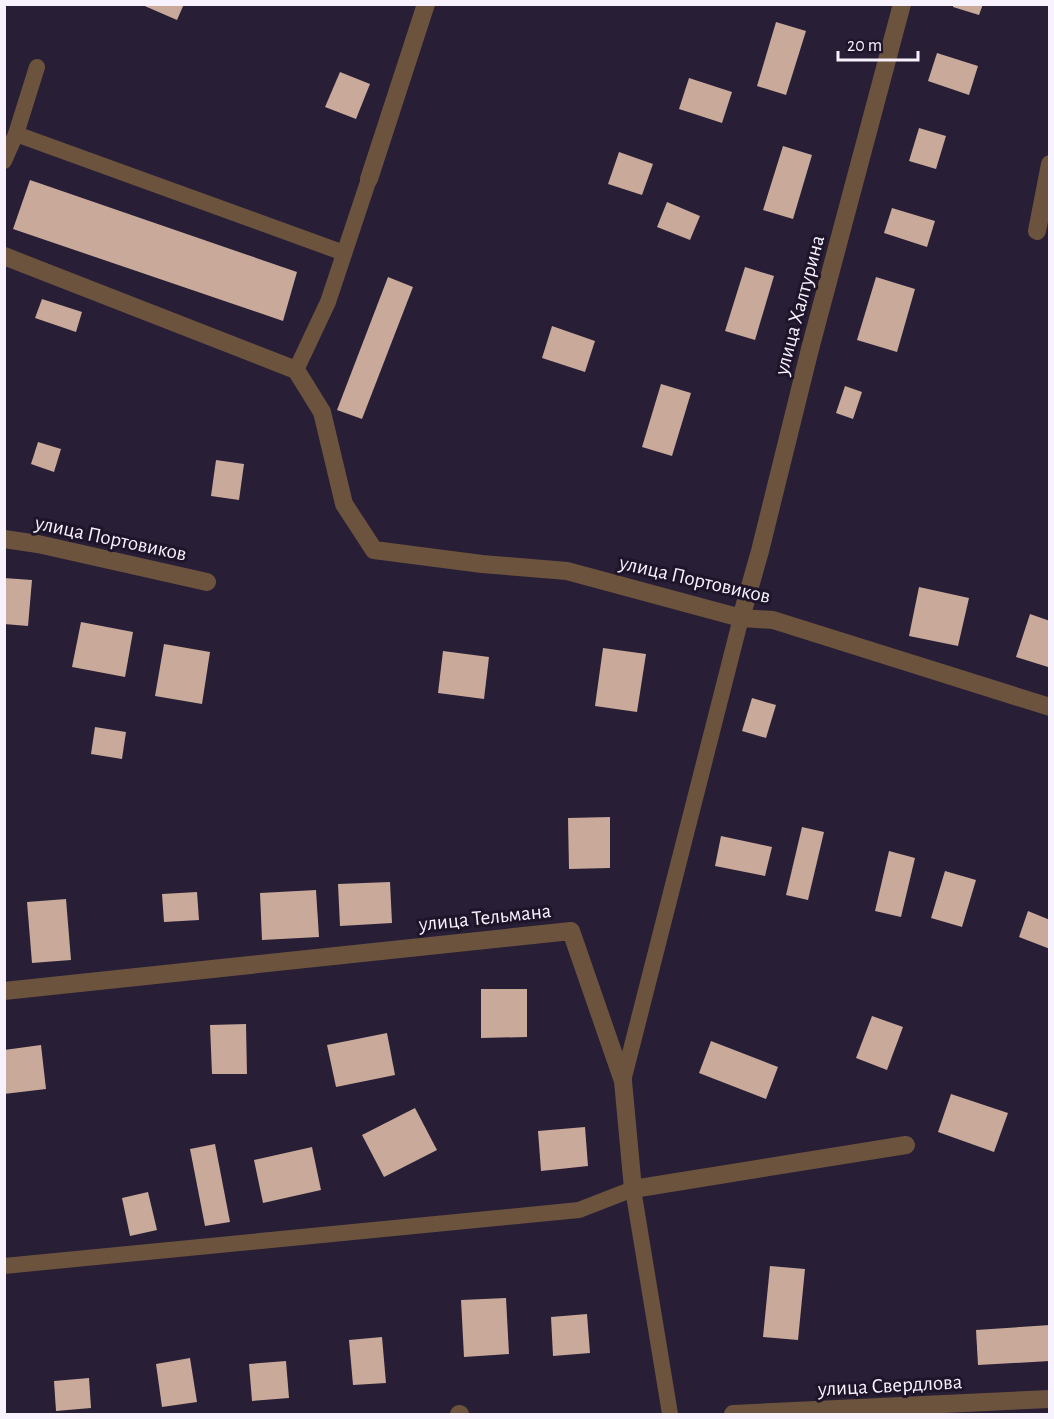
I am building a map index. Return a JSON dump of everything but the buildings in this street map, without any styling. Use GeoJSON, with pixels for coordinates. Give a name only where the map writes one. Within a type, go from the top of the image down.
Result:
{"type":"FeatureCollection","features":[{"type":"Feature","properties":{"kind":"street"},"geometry":{"type":"LineString","coordinates":[[369,179],[426,4]]}},
{"type":"Feature","properties":{"kind":"street","name":"улица Халтурина"},"geometry":{"type":"LineString","coordinates":[[741,618],[902,4]]}},
{"type":"Feature","properties":{"kind":"street"},"geometry":{"type":"LineString","coordinates":[[1038,231],[1050,164]]}},
{"type":"Feature","properties":{"kind":"street"},"geometry":{"type":"LineString","coordinates":[[4,256],[296,370]]}},
{"type":"Feature","properties":{"kind":"street","name":"улица Портовиков"},"geometry":{"type":"LineString","coordinates":[[296,370],[322,412],[345,504],[374,550],[482,564],[567,571],[741,618],[773,620],[1050,707]]}},
{"type":"Feature","properties":{"kind":"street","name":"улица Портовиков"},"geometry":{"type":"LineString","coordinates":[[4,539],[38,544],[207,582]]}},
{"type":"Feature","properties":{"kind":"street","name":"улица Тельмана"},"geometry":{"type":"LineString","coordinates":[[4,991],[571,931],[623,1081],[633,1190]]}},
{"type":"Feature","properties":{"kind":"street"},"geometry":{"type":"LineString","coordinates":[[633,1190],[906,1145]]}},
{"type":"Feature","properties":{"kind":"street","name":"улица Свердлова"},"geometry":{"type":"LineString","coordinates":[[733,1414],[1050,1399]]}},
{"type":"Feature","properties":{"kind":"lane"},"geometry":{"type":"LineString","coordinates":[[4,161],[16,134],[37,68]]}},
{"type":"Feature","properties":{"kind":"lane"},"geometry":{"type":"LineString","coordinates":[[16,134],[344,253]]}},
{"type":"Feature","properties":{"kind":"lane"},"geometry":{"type":"LineString","coordinates":[[296,370],[328,302],[369,179]]}},
{"type":"Feature","properties":{"kind":"lane"},"geometry":{"type":"LineString","coordinates":[[623,1081],[741,618]]}},
{"type":"Feature","properties":{"kind":"lane"},"geometry":{"type":"LineString","coordinates":[[4,1266],[579,1210],[633,1190],[670,1414]]}}]}
